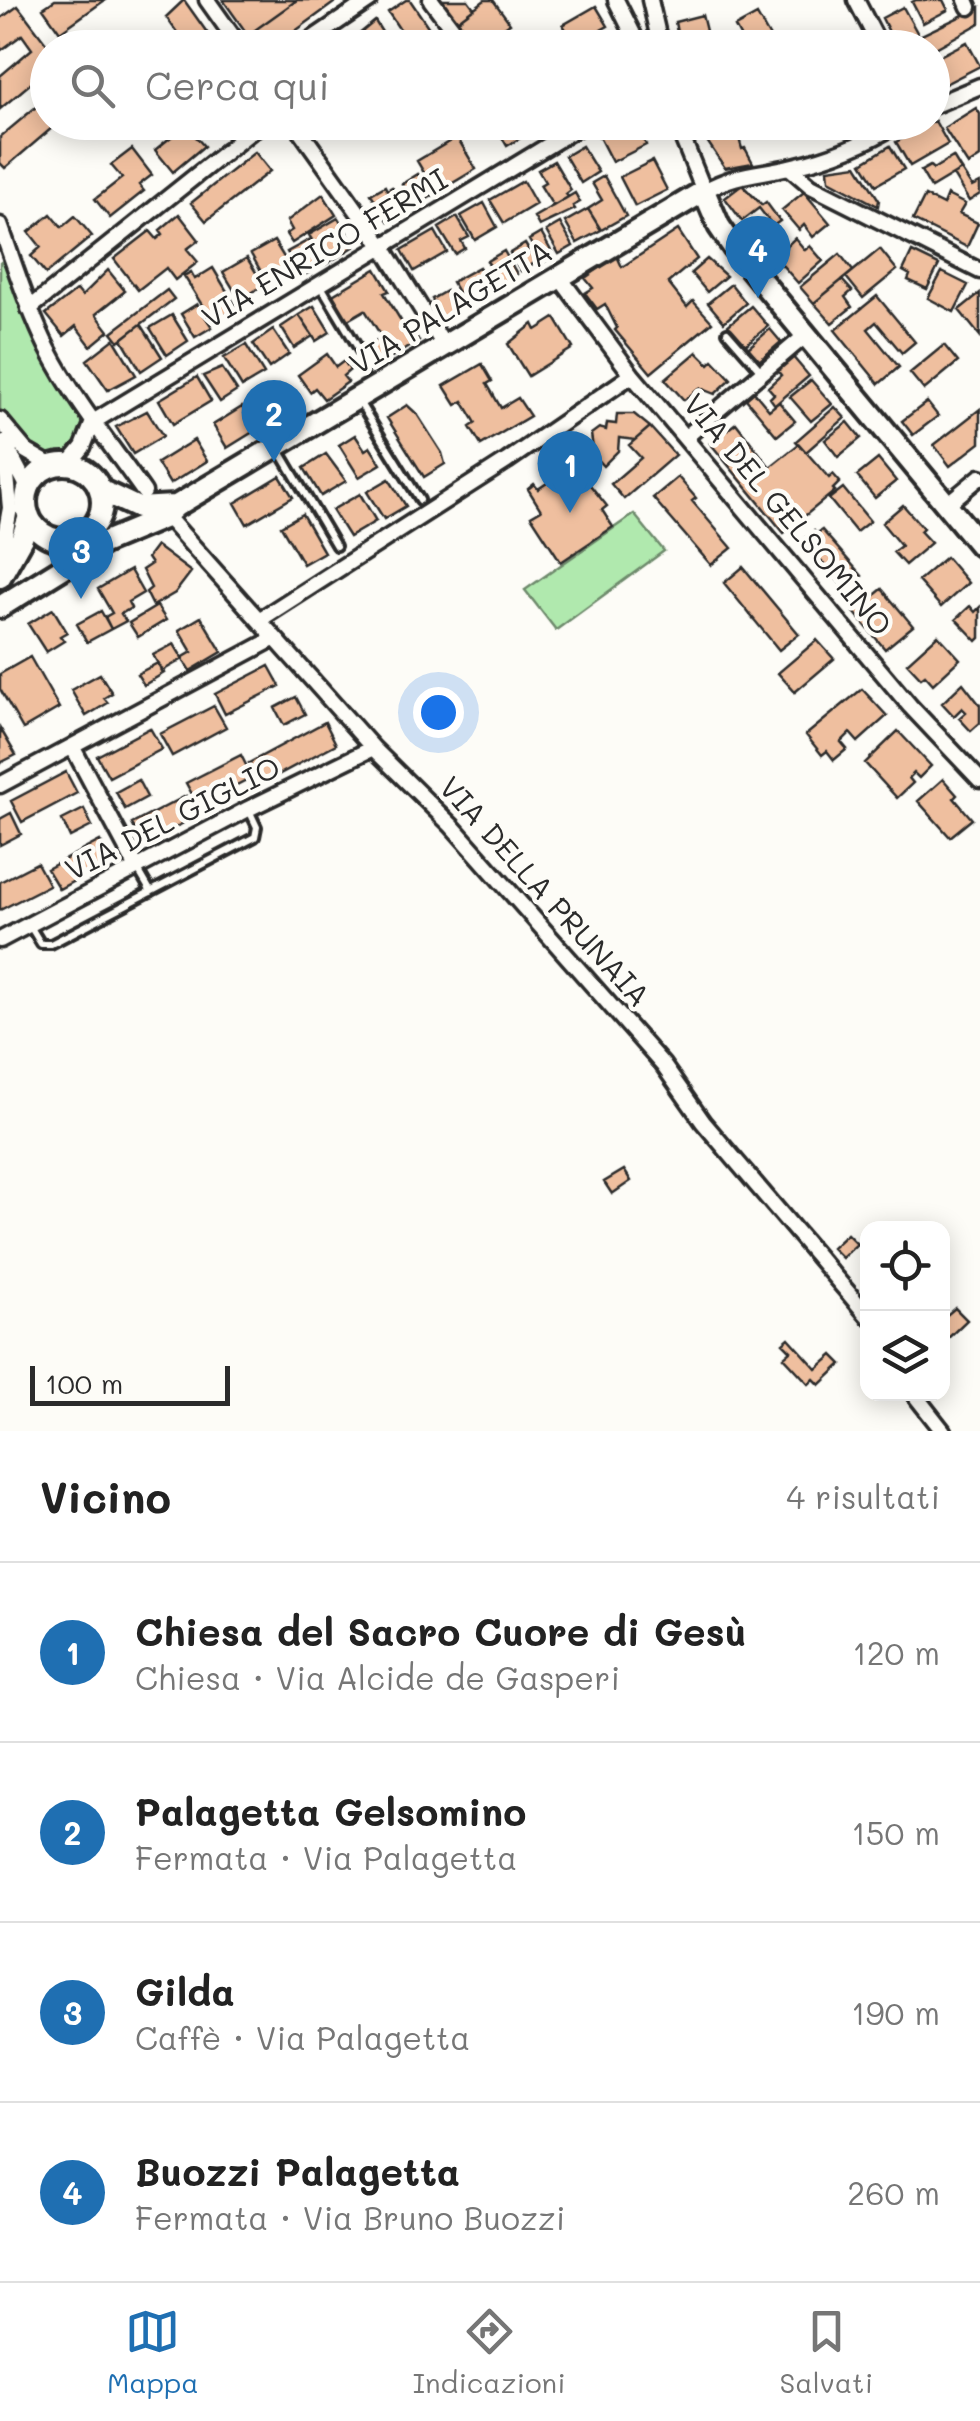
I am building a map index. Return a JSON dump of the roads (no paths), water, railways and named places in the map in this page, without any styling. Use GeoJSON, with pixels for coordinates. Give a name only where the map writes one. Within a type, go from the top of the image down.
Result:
{"type":"FeatureCollection","features":[{"type":"Feature","properties":{"kind":"street"},"geometry":{"type":"LineString","coordinates":[[207,0],[228,30]]}},
{"type":"Feature","properties":{"kind":"street"},"geometry":{"type":"LineString","coordinates":[[325,30],[370,0]]}},
{"type":"Feature","properties":{"kind":"street"},"geometry":{"type":"LineString","coordinates":[[431,0],[454,30]]}},
{"type":"Feature","properties":{"kind":"street"},"geometry":{"type":"LineString","coordinates":[[631,30],[617,0],[634,0]]}},
{"type":"Feature","properties":{"kind":"street"},"geometry":{"type":"LineString","coordinates":[[650,0],[657,30]]}},
{"type":"Feature","properties":{"kind":"street"},"geometry":{"type":"LineString","coordinates":[[856,0],[872,30]]}},
{"type":"Feature","properties":{"kind":"street"},"geometry":{"type":"LineString","coordinates":[[950,98],[980,86]]}},
{"type":"Feature","properties":{"kind":"street"},"geometry":{"type":"LineString","coordinates":[[29,309],[240,140]]}},
{"type":"Feature","properties":{"kind":"street"},"geometry":{"type":"LineString","coordinates":[[307,140],[383,247],[445,347]]}},
{"type":"Feature","properties":{"kind":"street","name":"VIA ENRICO FERMI"},"geometry":{"type":"LineString","coordinates":[[93,422],[558,140]]}},
{"type":"Feature","properties":{"kind":"street"},"geometry":{"type":"LineString","coordinates":[[682,140],[719,226],[734,248],[980,545]]}},
{"type":"Feature","properties":{"kind":"street"},"geometry":{"type":"LineString","coordinates":[[704,191],[738,175],[789,167],[852,149],[868,140]]}},
{"type":"Feature","properties":{"kind":"street"},"geometry":{"type":"LineString","coordinates":[[789,167],[811,186],[980,271]]}},
{"type":"Feature","properties":{"kind":"street","name":"VIA PALAGETTA"},"geometry":{"type":"LineString","coordinates":[[0,607],[114,536],[167,514],[704,191]]}},
{"type":"Feature","properties":{"kind":"street"},"geometry":{"type":"LineString","coordinates":[[0,225],[29,309],[49,352],[144,492]]}},
{"type":"Feature","properties":{"kind":"street","name":"VIA DEL GELSOMINO"},"geometry":{"type":"LineString","coordinates":[[560,278],[632,375],[910,706],[980,780]]}},
{"type":"Feature","properties":{"kind":"street"},"geometry":{"type":"LineString","coordinates":[[686,437],[806,335]]}},
{"type":"Feature","properties":{"kind":"street"},"geometry":{"type":"LineString","coordinates":[[260,620],[507,461],[632,375]]}},
{"type":"Feature","properties":{"kind":"street"},"geometry":{"type":"LineString","coordinates":[[0,420],[26,451],[90,474],[100,490],[138,508],[167,514]]}},
{"type":"Feature","properties":{"kind":"street"},"geometry":{"type":"LineString","coordinates":[[0,578],[28,516],[28,488],[38,474],[61,465],[83,447],[93,422]]}},
{"type":"Feature","properties":{"kind":"street"},"geometry":{"type":"LineString","coordinates":[[2,440],[28,488]]}},
{"type":"Feature","properties":{"kind":"street"},"geometry":{"type":"LineString","coordinates":[[0,564],[10,508],[2,440]]}},
{"type":"Feature","properties":{"kind":"street"},"geometry":{"type":"LineString","coordinates":[[946,505],[980,477]]}},
{"type":"Feature","properties":{"kind":"street","name":"VIA PALAGETTA"},"geometry":{"type":"LineString","coordinates":[[48,579],[102,510],[100,490]]}},
{"type":"Feature","properties":{"kind":"street","name":"VIA PALAGETTA"},"geometry":{"type":"LineString","coordinates":[[84,533],[122,521],[167,514]]}},
{"type":"Feature","properties":{"kind":"street","name":"VIA DELLA PRUNAIA"},"geometry":{"type":"LineString","coordinates":[[167,514],[373,748],[452,826],[663,1065],[702,1122],[864,1311]]}},
{"type":"Feature","properties":{"kind":"street"},"geometry":{"type":"LineString","coordinates":[[28,516],[48,536],[84,533]]}},
{"type":"Feature","properties":{"kind":"street"},"geometry":{"type":"LineString","coordinates":[[0,786],[275,638]]}},
{"type":"Feature","properties":{"kind":"street"},"geometry":{"type":"LineString","coordinates":[[73,748],[137,868]]}},
{"type":"Feature","properties":{"kind":"street","name":"VIA DEL GIGLIO"},"geometry":{"type":"LineString","coordinates":[[0,940],[373,748]]}},
{"type":"Feature","properties":{"kind":"street"},"geometry":{"type":"LineString","coordinates":[[919,1401],[943,1431]]}},
{"type":"Feature","properties":{"kind":"lane"},"geometry":{"type":"LineString","coordinates":[[320,285],[372,370]]}},
{"type":"Feature","properties":{"kind":"lane"},"geometry":{"type":"LineString","coordinates":[[727,332],[762,372]]}},
{"type":"Feature","properties":{"kind":"lane"},"geometry":{"type":"LineString","coordinates":[[358,399],[420,500]]}},
{"type":"Feature","properties":{"kind":"lane"},"geometry":{"type":"LineString","coordinates":[[278,447],[336,546]]}},
{"type":"Feature","properties":{"kind":"lane"},"geometry":{"type":"LineString","coordinates":[[30,925],[41,944],[51,944],[255,837],[257,827],[248,809]]}},
{"type":"Feature","properties":{"kind":"lane"},"geometry":{"type":"LineString","coordinates":[[137,868],[151,892]]}},
{"type":"Feature","properties":{"kind":"place","name":"Buozzi Palagetta"},"geometry":{"type":"Point","coordinates":[758,298]}},
{"type":"Feature","properties":{"kind":"place","name":"Palagetta Gelsomino"},"geometry":{"type":"Point","coordinates":[274,462]}},
{"type":"Feature","properties":{"kind":"place","name":"Chiesa del Sacro Cuore di Gesù"},"geometry":{"type":"Point","coordinates":[570,513]}},
{"type":"Feature","properties":{"kind":"place","name":"Gilda"},"geometry":{"type":"Point","coordinates":[81,599]}}]}
